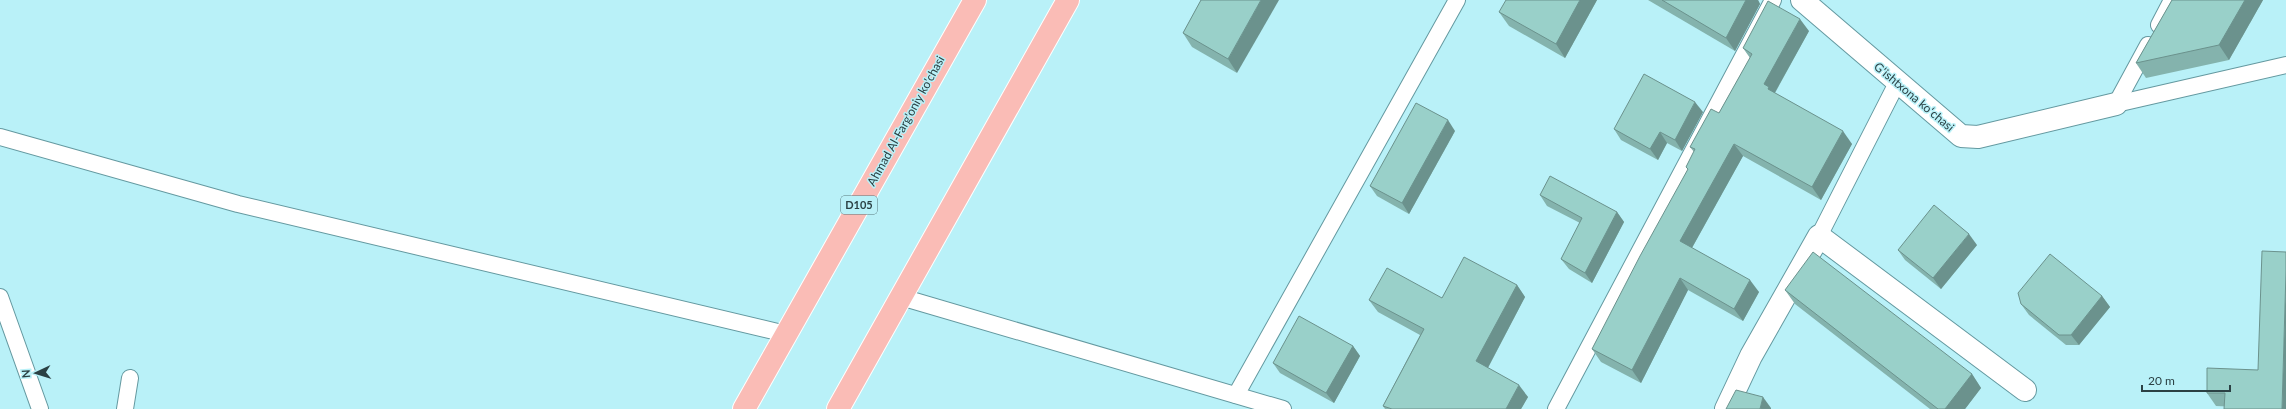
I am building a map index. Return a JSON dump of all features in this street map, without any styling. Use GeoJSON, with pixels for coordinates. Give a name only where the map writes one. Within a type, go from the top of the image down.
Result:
{"type":"FeatureCollection","features":[{"type":"Feature","properties":{"kind":"highway","name":"Ahmad Al-Farg'oniy ko'chasi"},"geometry":{"type":"LineString","coordinates":[[744,409],[975,0]]}},
{"type":"Feature","properties":{"kind":"highway"},"geometry":{"type":"LineString","coordinates":[[838,409],[1068,0]]}},
{"type":"Feature","properties":{"kind":"street","name":"Gʻishtxona koʻchasi"},"geometry":{"type":"LineString","coordinates":[[1802,0],[1896,82],[1961,136],[1978,137],[2116,104]]}},
{"type":"Feature","properties":{"kind":"street"},"geometry":{"type":"LineString","coordinates":[[1726,409],[1751,356],[1819,236],[2026,390]]}},
{"type":"Feature","properties":{"kind":"lane"},"geometry":{"type":"LineString","coordinates":[[1236,395],[1457,0]]}},
{"type":"Feature","properties":{"kind":"lane"},"geometry":{"type":"LineString","coordinates":[[1556,409],[1773,0]]}},
{"type":"Feature","properties":{"kind":"lane"},"geometry":{"type":"LineString","coordinates":[[2116,104],[2172,0]]}},
{"type":"Feature","properties":{"kind":"lane"},"geometry":{"type":"LineString","coordinates":[[2116,104],[2286,65]]}},
{"type":"Feature","properties":{"kind":"lane"},"geometry":{"type":"LineString","coordinates":[[1819,236],[1896,82]]}},
{"type":"Feature","properties":{"kind":"lane"},"geometry":{"type":"LineString","coordinates":[[0,137],[238,204],[786,334]]}},
{"type":"Feature","properties":{"kind":"lane"},"geometry":{"type":"LineString","coordinates":[[0,297],[40,409]]}},
{"type":"Feature","properties":{"kind":"lane"},"geometry":{"type":"LineString","coordinates":[[902,297],[1283,409]]}},
{"type":"Feature","properties":{"kind":"lane"},"geometry":{"type":"LineString","coordinates":[[125,409],[130,378]]}},
{"type":"Feature","properties":{"kind":"building"},"geometry":{"type":"Polygon","coordinates":[[[1201,0],[1261,0],[1228,59],[1183,33],[1201,0]]]}},
{"type":"Feature","properties":{"kind":"building"},"geometry":{"type":"Polygon","coordinates":[[[1506,0],[1580,0],[1556,44],[1499,12],[1506,0]]]}},
{"type":"Feature","properties":{"kind":"building"},"geometry":{"type":"Polygon","coordinates":[[[1662,0],[1746,0],[1726,38],[1662,0]]]}},
{"type":"Feature","properties":{"kind":"building"},"geometry":{"type":"Polygon","coordinates":[[[2172,0],[2245,0],[2219,45],[2136,63],[2172,0]]]}},
{"type":"Feature","properties":{"kind":"building"},"geometry":{"type":"Polygon","coordinates":[[[1768,1],[1800,19],[1764,84],[1769,87],[1768,89],[1843,131],[1812,187],[1734,144],[1680,241],[1750,280],[1734,309],[1680,278],[1632,370],[1592,349],[1640,256],[1688,169],[1686,167],[1695,149],[1690,147],[1711,109],[1719,113],[1752,54],[1743,48],[1768,1]]]}},
{"type":"Feature","properties":{"kind":"building"},"geometry":{"type":"Polygon","coordinates":[[[1644,74],[1695,102],[1675,140],[1660,132],[1650,149],[1614,129],[1644,74]]]}},
{"type":"Feature","properties":{"kind":"building"},"geometry":{"type":"Polygon","coordinates":[[[1416,103],[1448,120],[1402,203],[1370,186],[1416,103]]]}},
{"type":"Feature","properties":{"kind":"building"},"geometry":{"type":"Polygon","coordinates":[[[1550,176],[1617,212],[1585,273],[1561,259],[1582,218],[1540,195],[1550,176]]]}},
{"type":"Feature","properties":{"kind":"building"},"geometry":{"type":"Polygon","coordinates":[[[1934,205],[1969,234],[1933,278],[1898,250],[1934,205]]]}},
{"type":"Feature","properties":{"kind":"building"},"geometry":{"type":"Polygon","coordinates":[[[2262,251],[2286,252],[2282,409],[2224,409],[2225,393],[2207,393],[2207,368],[2258,370],[2262,251]]]}},
{"type":"Feature","properties":{"kind":"building"},"geometry":{"type":"Polygon","coordinates":[[[1813,252],[1972,374],[1945,409],[1938,409],[1785,290],[1813,252]]]}},
{"type":"Feature","properties":{"kind":"building"},"geometry":{"type":"Polygon","coordinates":[[[2050,254],[2102,296],[2071,335],[2059,335],[2021,304],[2018,293],[2050,254]]]}},
{"type":"Feature","properties":{"kind":"building"},"geometry":{"type":"Polygon","coordinates":[[[1464,257],[1517,285],[1476,361],[1519,385],[1506,409],[1392,409],[1383,406],[1424,329],[1369,300],[1387,268],[1442,298],[1464,257]]]}},
{"type":"Feature","properties":{"kind":"building"},"geometry":{"type":"Polygon","coordinates":[[[1299,316],[1353,346],[1326,393],[1273,363],[1299,316]]]}},
{"type":"Feature","properties":{"kind":"building"},"geometry":{"type":"Polygon","coordinates":[[[1736,390],[1763,397],[1760,409],[1726,409],[1736,390]]]}}]}
